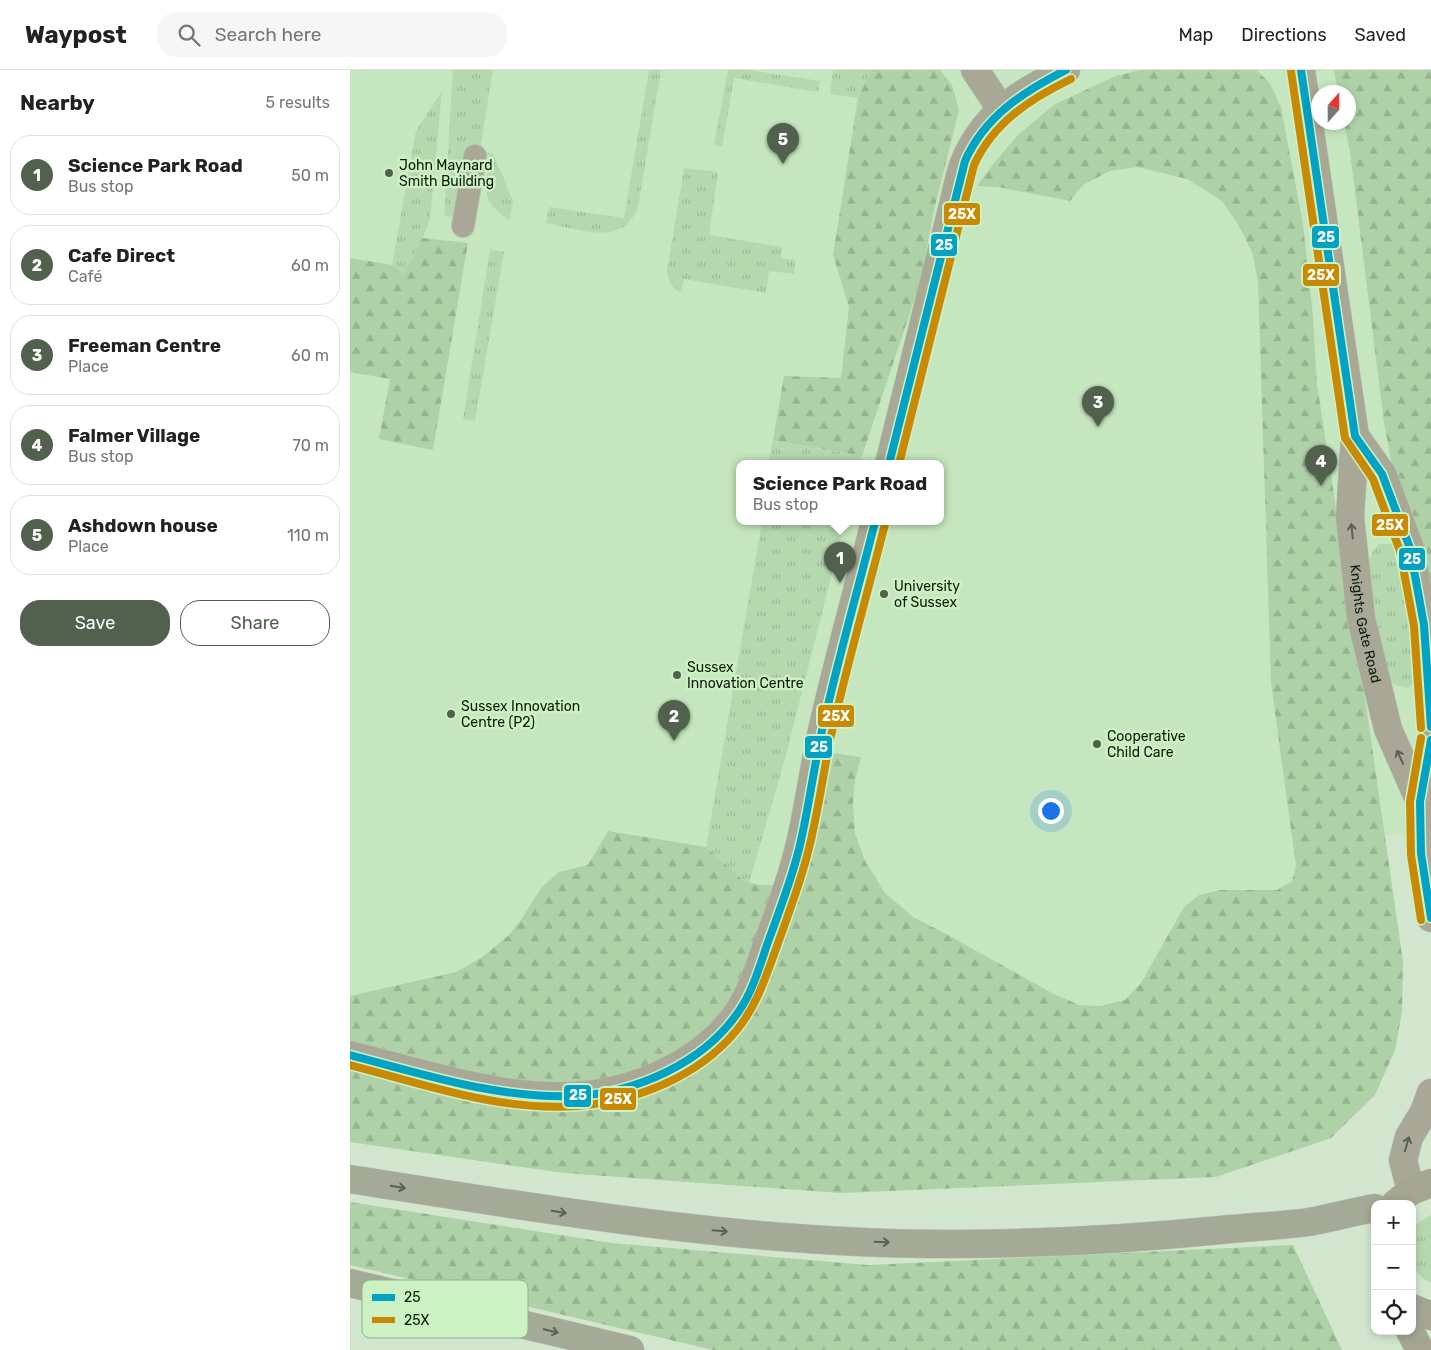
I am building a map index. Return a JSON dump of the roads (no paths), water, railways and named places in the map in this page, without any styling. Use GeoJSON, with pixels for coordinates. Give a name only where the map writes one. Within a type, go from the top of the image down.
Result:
{"type":"FeatureCollection","features":[{"type":"Feature","properties":{"kind":"highway"},"geometry":{"type":"LineString","coordinates":[[350,1179],[586,1216],[708,1230],[812,1239],[894,1243],[946,1244],[1141,1238],[1307,1222],[1371,1209]]}},
{"type":"Feature","properties":{"kind":"highway"},"geometry":{"type":"LineString","coordinates":[[528,1326],[630,1350]]}},
{"type":"Feature","properties":{"kind":"main road"},"geometry":{"type":"LineString","coordinates":[[1416,1310],[1431,1316]]}},
{"type":"Feature","properties":{"kind":"main road"},"geometry":{"type":"LineString","coordinates":[[1412,1335],[1420,1350]]}},
{"type":"Feature","properties":{"kind":"street"},"geometry":{"type":"LineString","coordinates":[[976,70],[1001,109]]}},
{"type":"Feature","properties":{"kind":"street"},"geometry":{"type":"LineString","coordinates":[[890,460],[966,158],[979,134],[1001,109],[1028,89],[1066,70]]}},
{"type":"Feature","properties":{"kind":"street","name":"Knights Gate Road"},"geometry":{"type":"LineString","coordinates":[[1301,70],[1355,436],[1350,517],[1361,618],[1388,729],[1420,802]]}},
{"type":"Feature","properties":{"kind":"street","name":"Knights Gate Road"},"geometry":{"type":"LineString","coordinates":[[1355,436],[1382,474],[1410,548],[1424,625],[1431,727]]}},
{"type":"Feature","properties":{"kind":"street"},"geometry":{"type":"LineString","coordinates":[[350,1055],[467,1084],[516,1093],[551,1096],[581,1095],[607,1092],[639,1083],[670,1070],[697,1053],[721,1032],[739,1011],[752,987],[785,897],[802,836],[822,734],[874,525]]}},
{"type":"Feature","properties":{"kind":"street","name":"Knights Gate Road"},"geometry":{"type":"LineString","coordinates":[[1431,740],[1420,802],[1431,918]]}},
{"type":"Feature","properties":{"kind":"street"},"geometry":{"type":"LineString","coordinates":[[1412,1193],[1403,1160],[1409,1137],[1424,1112],[1431,1093]]}},
{"type":"Feature","properties":{"kind":"lane"},"geometry":{"type":"LineString","coordinates":[[462,226],[475,156]]}},
{"type":"Feature","properties":{"kind":"place","name":"Ashdown house"},"geometry":{"type":"Point","coordinates":[783,164]}},
{"type":"Feature","properties":{"kind":"place","name":"John Maynard Smith Building"},"geometry":{"type":"Point","coordinates":[389,173]}},
{"type":"Feature","properties":{"kind":"place","name":"Freeman Centre"},"geometry":{"type":"Point","coordinates":[1098,427]}},
{"type":"Feature","properties":{"kind":"place","name":"Falmer Village"},"geometry":{"type":"Point","coordinates":[1321,486]}},
{"type":"Feature","properties":{"kind":"place","name":"Science Park Road"},"geometry":{"type":"Point","coordinates":[840,583]}},
{"type":"Feature","properties":{"kind":"place","name":"University of Sussex"},"geometry":{"type":"Point","coordinates":[884,594]}},
{"type":"Feature","properties":{"kind":"place","name":"Sussex Innovation Centre"},"geometry":{"type":"Point","coordinates":[677,675]}},
{"type":"Feature","properties":{"kind":"place","name":"Sussex Innovation Centre (P2)"},"geometry":{"type":"Point","coordinates":[451,714]}},
{"type":"Feature","properties":{"kind":"place","name":"Cafe Direct"},"geometry":{"type":"Point","coordinates":[674,741]}},
{"type":"Feature","properties":{"kind":"place","name":"Cooperative Child Care"},"geometry":{"type":"Point","coordinates":[1097,744]}}]}
